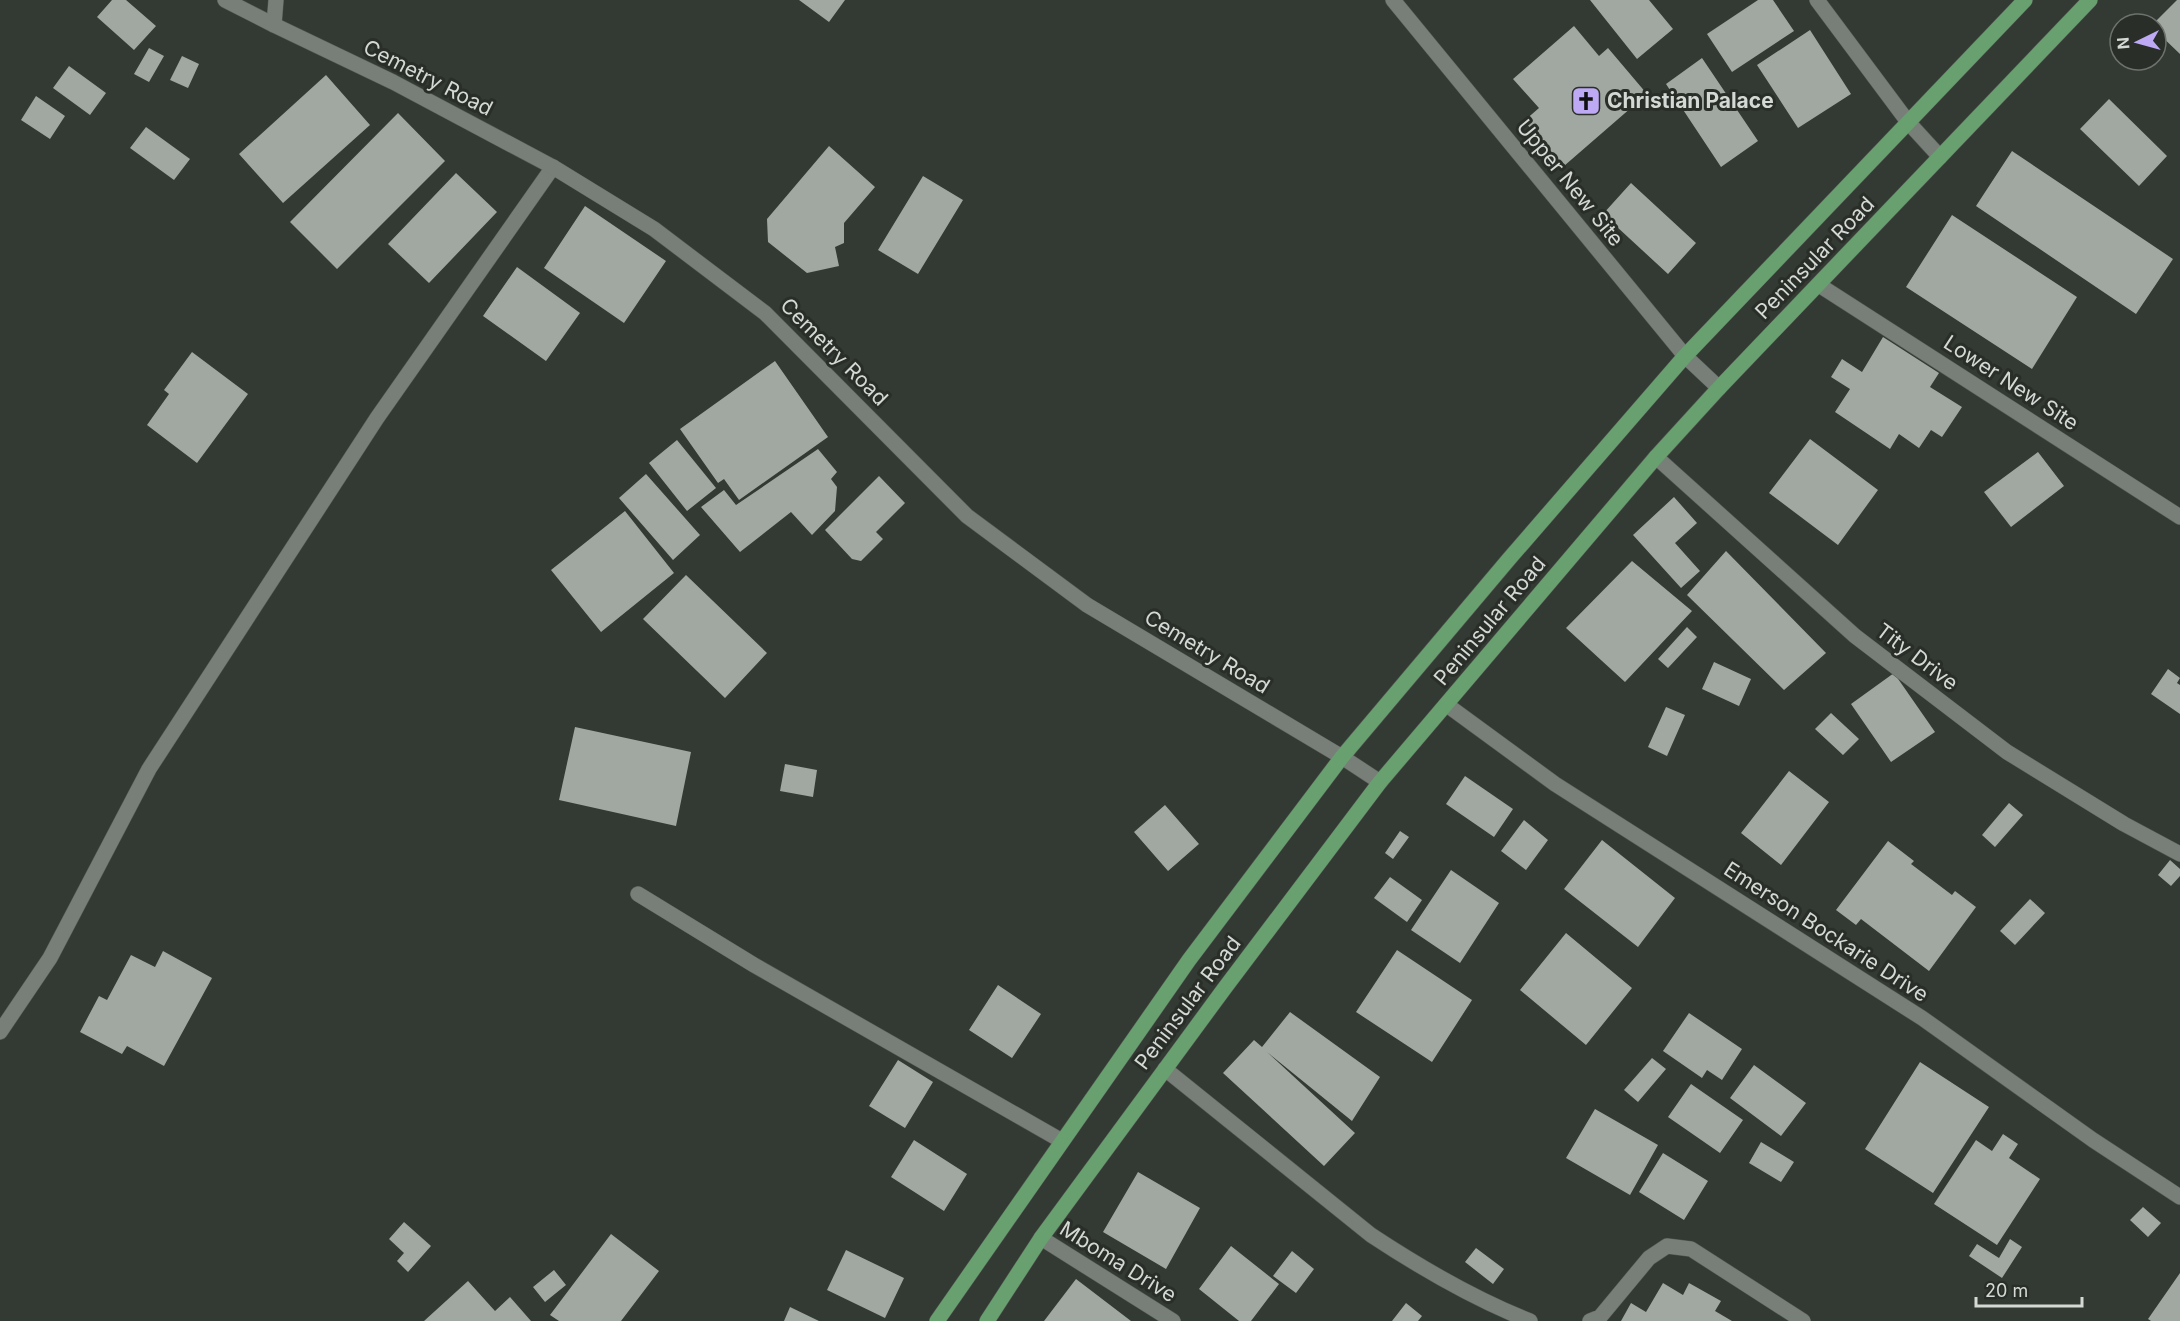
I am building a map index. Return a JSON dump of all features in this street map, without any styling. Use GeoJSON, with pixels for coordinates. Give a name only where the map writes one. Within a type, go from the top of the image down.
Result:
{"type":"FeatureCollection","features":[{"type":"Feature","properties":{"kind":"main road","name":"Peninsular Road"},"geometry":{"type":"LineString","coordinates":[[937,1321],[1189,960],[1342,757],[1685,356],[2025,0]]}},
{"type":"Feature","properties":{"kind":"main road","name":"Peninsular Road"},"geometry":{"type":"LineString","coordinates":[[987,1321],[1041,1238],[1165,1068],[1380,782],[1656,457],[1719,388],[2090,0]]}},
{"type":"Feature","properties":{"kind":"street","name":"Cemetry Road"},"geometry":{"type":"LineString","coordinates":[[225,0],[274,26],[393,82],[553,167],[654,230],[765,313],[976,523],[1087,605],[1380,782]]}},
{"type":"Feature","properties":{"kind":"street"},"geometry":{"type":"LineString","coordinates":[[274,26],[276,0]]}},
{"type":"Feature","properties":{"kind":"street","name":"Upper New Site"},"geometry":{"type":"LineString","coordinates":[[1393,0],[1685,356],[1719,388]]}},
{"type":"Feature","properties":{"kind":"street"},"geometry":{"type":"LineString","coordinates":[[1817,0],[1908,122],[1940,157]]}},
{"type":"Feature","properties":{"kind":"street"},"geometry":{"type":"LineString","coordinates":[[0,1032],[50,958],[149,769],[377,418],[553,167]]}},
{"type":"Feature","properties":{"kind":"street","name":"Lower New Site"},"geometry":{"type":"LineString","coordinates":[[1819,285],[2180,517]]}},
{"type":"Feature","properties":{"kind":"street","name":"Tity Drive"},"geometry":{"type":"LineString","coordinates":[[1656,457],[1855,636],[1997,745],[2124,824],[2180,854]]}},
{"type":"Feature","properties":{"kind":"street","name":"Emerson Bockarie Drive"},"geometry":{"type":"LineString","coordinates":[[1447,705],[1555,784],[1922,1018],[2093,1140],[2180,1197]]}},
{"type":"Feature","properties":{"kind":"street"},"geometry":{"type":"LineString","coordinates":[[638,894],[754,965],[1062,1141]]}},
{"type":"Feature","properties":{"kind":"street"},"geometry":{"type":"LineString","coordinates":[[1165,1068],[1371,1235],[1402,1256],[1497,1308],[1530,1321]]}},
{"type":"Feature","properties":{"kind":"street","name":"Mboma Drive"},"geometry":{"type":"LineString","coordinates":[[1041,1238],[1173,1321]]}},
{"type":"Feature","properties":{"kind":"street"},"geometry":{"type":"LineString","coordinates":[[1590,1321],[1600,1317],[1649,1257],[1667,1246],[1691,1249],[1803,1321]]}},
{"type":"Feature","properties":{"kind":"building"},"geometry":{"type":"Polygon","coordinates":[[[112,0],[126,0],[156,26],[134,50],[97,17],[112,0]]]}},
{"type":"Feature","properties":{"kind":"building"},"geometry":{"type":"Polygon","coordinates":[[[799,0],[845,0],[829,22],[799,0]]]}},
{"type":"Feature","properties":{"kind":"building"},"geometry":{"type":"Polygon","coordinates":[[[1590,0],[1649,0],[1673,29],[1637,59],[1590,0]]]}},
{"type":"Feature","properties":{"kind":"building"},"geometry":{"type":"Polygon","coordinates":[[[1758,0],[1773,0],[1794,31],[1732,72],[1707,34],[1758,0]]]}},
{"type":"Feature","properties":{"kind":"building"},"geometry":{"type":"Polygon","coordinates":[[[2177,0],[2180,0],[2180,54],[2168,42],[2168,12],[2165,12],[2177,0]]]}},
{"type":"Feature","properties":{"kind":"building","name":"Christian Palace"},"geometry":{"type":"Polygon","coordinates":[[[1574,26],[1599,56],[1608,48],[1647,94],[1564,166],[1524,121],[1539,108],[1513,79],[1574,26]]]}},
{"type":"Feature","properties":{"kind":"building"},"geometry":{"type":"Polygon","coordinates":[[[1810,30],[1851,94],[1798,128],[1757,65],[1810,30]]]}},
{"type":"Feature","properties":{"kind":"building"},"geometry":{"type":"Polygon","coordinates":[[[149,48],[164,56],[149,82],[134,74],[149,48]]]}},
{"type":"Feature","properties":{"kind":"building"},"geometry":{"type":"Polygon","coordinates":[[[182,56],[199,64],[188,88],[170,80],[182,56]]]}},
{"type":"Feature","properties":{"kind":"building"},"geometry":{"type":"Polygon","coordinates":[[[1702,58],[1758,141],[1721,167],[1666,84],[1702,58]]]}},
{"type":"Feature","properties":{"kind":"building"},"geometry":{"type":"Polygon","coordinates":[[[69,66],[106,93],[90,115],[53,88],[69,66]]]}},
{"type":"Feature","properties":{"kind":"building"},"geometry":{"type":"Polygon","coordinates":[[[326,75],[370,125],[283,203],[239,154],[326,75]]]}},
{"type":"Feature","properties":{"kind":"building"},"geometry":{"type":"Polygon","coordinates":[[[36,96],[65,116],[50,139],[21,120],[36,96]]]}},
{"type":"Feature","properties":{"kind":"building"},"geometry":{"type":"Polygon","coordinates":[[[2109,99],[2167,156],[2139,186],[2080,129],[2109,99]]]}},
{"type":"Feature","properties":{"kind":"building"},"geometry":{"type":"Polygon","coordinates":[[[398,113],[445,161],[337,269],[290,222],[398,113]]]}},
{"type":"Feature","properties":{"kind":"building"},"geometry":{"type":"Polygon","coordinates":[[[146,127],[190,159],[174,180],[130,148],[146,127]]]}},
{"type":"Feature","properties":{"kind":"building"},"geometry":{"type":"Polygon","coordinates":[[[829,146],[875,187],[844,223],[844,243],[835,247],[839,266],[807,273],[768,242],[767,219],[829,146]]]}},
{"type":"Feature","properties":{"kind":"building"},"geometry":{"type":"Polygon","coordinates":[[[2012,151],[2173,259],[2136,314],[1976,206],[2012,151]]]}},
{"type":"Feature","properties":{"kind":"building"},"geometry":{"type":"Polygon","coordinates":[[[456,173],[497,212],[429,283],[388,244],[456,173]]]}},
{"type":"Feature","properties":{"kind":"building"},"geometry":{"type":"Polygon","coordinates":[[[923,176],[963,200],[918,274],[878,250],[923,176]]]}},
{"type":"Feature","properties":{"kind":"building"},"geometry":{"type":"Polygon","coordinates":[[[1631,183],[1696,243],[1668,274],[1603,214],[1631,183]]]}},
{"type":"Feature","properties":{"kind":"building"},"geometry":{"type":"Polygon","coordinates":[[[585,206],[666,261],[624,323],[544,268],[585,206]]]}},
{"type":"Feature","properties":{"kind":"building"},"geometry":{"type":"Polygon","coordinates":[[[1952,215],[2077,297],[2032,369],[1906,287],[1952,215]]]}},
{"type":"Feature","properties":{"kind":"building"},"geometry":{"type":"Polygon","coordinates":[[[517,267],[580,313],[546,361],[483,316],[517,267]]]}},
{"type":"Feature","properties":{"kind":"building"},"geometry":{"type":"Polygon","coordinates":[[[1883,337],[1939,373],[1930,387],[1962,407],[1942,437],[1931,430],[1919,448],[1899,434],[1890,449],[1835,412],[1850,389],[1831,377],[1842,359],[1862,372],[1883,337]]]}},
{"type":"Feature","properties":{"kind":"building"},"geometry":{"type":"Polygon","coordinates":[[[192,352],[248,394],[197,463],[147,425],[169,394],[164,390],[192,352]]]}},
{"type":"Feature","properties":{"kind":"building"},"geometry":{"type":"Polygon","coordinates":[[[775,361],[828,437],[739,500],[724,479],[718,483],[680,429],[775,361]]]}},
{"type":"Feature","properties":{"kind":"building"},"geometry":{"type":"Polygon","coordinates":[[[1810,439],[1878,490],[1838,545],[1769,493],[1810,439]]]}},
{"type":"Feature","properties":{"kind":"building"},"geometry":{"type":"Polygon","coordinates":[[[677,440],[716,488],[687,511],[649,463],[677,440]]]}},
{"type":"Feature","properties":{"kind":"building"},"geometry":{"type":"Polygon","coordinates":[[[818,449],[837,472],[831,479],[837,487],[835,511],[812,535],[791,512],[740,552],[701,507],[724,490],[736,505],[818,449]]]}},
{"type":"Feature","properties":{"kind":"building"},"geometry":{"type":"Polygon","coordinates":[[[2038,452],[2064,486],[2011,527],[1984,492],[2038,452]]]}},
{"type":"Feature","properties":{"kind":"building"},"geometry":{"type":"Polygon","coordinates":[[[646,474],[700,535],[673,560],[619,498],[646,474]]]}},
{"type":"Feature","properties":{"kind":"building"},"geometry":{"type":"Polygon","coordinates":[[[879,476],[905,503],[876,532],[883,539],[861,561],[852,559],[825,530],[879,476]]]}},
{"type":"Feature","properties":{"kind":"building"},"geometry":{"type":"Polygon","coordinates":[[[1674,497],[1697,523],[1675,543],[1700,571],[1681,588],[1633,535],[1674,497]]]}},
{"type":"Feature","properties":{"kind":"building"},"geometry":{"type":"Polygon","coordinates":[[[625,511],[674,573],[601,632],[551,570],[625,511]]]}},
{"type":"Feature","properties":{"kind":"building"},"geometry":{"type":"Polygon","coordinates":[[[1726,551],[1826,653],[1784,690],[1687,595],[1726,551]]]}},
{"type":"Feature","properties":{"kind":"building"},"geometry":{"type":"Polygon","coordinates":[[[1632,561],[1692,611],[1625,682],[1566,628],[1632,561]]]}},
{"type":"Feature","properties":{"kind":"building"},"geometry":{"type":"Polygon","coordinates":[[[686,575],[767,653],[725,698],[643,619],[686,575]]]}},
{"type":"Feature","properties":{"kind":"building"},"geometry":{"type":"Polygon","coordinates":[[[1687,627],[1697,637],[1668,668],[1658,659],[1687,627]]]}},
{"type":"Feature","properties":{"kind":"building"},"geometry":{"type":"Polygon","coordinates":[[[1714,662],[1751,679],[1739,706],[1702,689],[1714,662]]]}},
{"type":"Feature","properties":{"kind":"building"},"geometry":{"type":"Polygon","coordinates":[[[2168,669],[2180,678],[2177,683],[2180,685],[2180,714],[2151,694],[2168,669]]]}},
{"type":"Feature","properties":{"kind":"building"},"geometry":{"type":"Polygon","coordinates":[[[1894,673],[1935,732],[1891,762],[1851,704],[1894,673]]]}},
{"type":"Feature","properties":{"kind":"building"},"geometry":{"type":"Polygon","coordinates":[[[1666,707],[1685,715],[1667,756],[1648,747],[1666,707]]]}},
{"type":"Feature","properties":{"kind":"building"},"geometry":{"type":"Polygon","coordinates":[[[1831,713],[1859,739],[1843,755],[1815,729],[1831,713]]]}},
{"type":"Feature","properties":{"kind":"building"},"geometry":{"type":"Polygon","coordinates":[[[575,727],[691,752],[676,826],[559,800],[575,727]]]}},
{"type":"Feature","properties":{"kind":"building"},"geometry":{"type":"Polygon","coordinates":[[[785,764],[817,770],[813,797],[780,791],[785,764]]]}},
{"type":"Feature","properties":{"kind":"building"},"geometry":{"type":"Polygon","coordinates":[[[1789,771],[1829,802],[1781,865],[1741,833],[1789,771]]]}},
{"type":"Feature","properties":{"kind":"building"},"geometry":{"type":"Polygon","coordinates":[[[1465,776],[1513,809],[1494,837],[1446,804],[1465,776]]]}},
{"type":"Feature","properties":{"kind":"building"},"geometry":{"type":"Polygon","coordinates":[[[2009,803],[2023,815],[1995,847],[1982,835],[2009,803]]]}},
{"type":"Feature","properties":{"kind":"building"},"geometry":{"type":"Polygon","coordinates":[[[1165,805],[1199,844],[1168,871],[1134,832],[1165,805]]]}},
{"type":"Feature","properties":{"kind":"building"},"geometry":{"type":"Polygon","coordinates":[[[1524,820],[1548,840],[1526,870],[1501,851],[1524,820]]]}},
{"type":"Feature","properties":{"kind":"building"},"geometry":{"type":"Polygon","coordinates":[[[1400,831],[1409,837],[1393,859],[1385,853],[1400,831]]]}},
{"type":"Feature","properties":{"kind":"building"},"geometry":{"type":"Polygon","coordinates":[[[1602,840],[1675,898],[1638,947],[1564,889],[1602,840]]]}},
{"type":"Feature","properties":{"kind":"building"},"geometry":{"type":"Polygon","coordinates":[[[1888,841],[1914,861],[1911,864],[1952,895],[1955,891],[1976,907],[1929,971],[1861,919],[1856,925],[1836,910],[1888,841]]]}},
{"type":"Feature","properties":{"kind":"building"},"geometry":{"type":"Polygon","coordinates":[[[2170,860],[2180,869],[2180,876],[2171,886],[2158,875],[2170,860]]]}},
{"type":"Feature","properties":{"kind":"building"},"geometry":{"type":"Polygon","coordinates":[[[1451,870],[1499,903],[1460,963],[1411,930],[1451,870]]]}},
{"type":"Feature","properties":{"kind":"building"},"geometry":{"type":"Polygon","coordinates":[[[1390,877],[1422,900],[1407,922],[1374,898],[1390,877]]]}},
{"type":"Feature","properties":{"kind":"building"},"geometry":{"type":"Polygon","coordinates":[[[2030,899],[2045,913],[2015,945],[2000,931],[2030,899]]]}},
{"type":"Feature","properties":{"kind":"building"},"geometry":{"type":"Polygon","coordinates":[[[1566,933],[1632,988],[1586,1045],[1520,990],[1566,933]]]}},
{"type":"Feature","properties":{"kind":"building"},"geometry":{"type":"Polygon","coordinates":[[[1397,950],[1472,1000],[1432,1062],[1356,1012],[1397,950]]]}},
{"type":"Feature","properties":{"kind":"building"},"geometry":{"type":"Polygon","coordinates":[[[163,951],[212,978],[164,1066],[127,1046],[122,1054],[80,1032],[99,996],[107,1000],[131,955],[155,967],[163,951]]]}},
{"type":"Feature","properties":{"kind":"building"},"geometry":{"type":"Polygon","coordinates":[[[998,985],[1041,1014],[1012,1058],[969,1030],[998,985]]]}},
{"type":"Feature","properties":{"kind":"building"},"geometry":{"type":"Polygon","coordinates":[[[1290,1012],[1380,1077],[1352,1121],[1267,1052],[1355,1133],[1324,1166],[1223,1073],[1254,1040],[1262,1047],[1290,1012]]]}},
{"type":"Feature","properties":{"kind":"building"},"geometry":{"type":"Polygon","coordinates":[[[1689,1013],[1742,1049],[1722,1080],[1707,1070],[1702,1078],[1663,1051],[1689,1013]]]}},
{"type":"Feature","properties":{"kind":"building"},"geometry":{"type":"Polygon","coordinates":[[[1652,1058],[1666,1069],[1638,1102],[1624,1090],[1652,1058]]]}},
{"type":"Feature","properties":{"kind":"building"},"geometry":{"type":"Polygon","coordinates":[[[898,1060],[933,1082],[905,1128],[869,1106],[898,1060]]]}},
{"type":"Feature","properties":{"kind":"building"},"geometry":{"type":"Polygon","coordinates":[[[1920,1062],[1989,1107],[1933,1193],[1865,1149],[1920,1062]]]}},
{"type":"Feature","properties":{"kind":"building"},"geometry":{"type":"Polygon","coordinates":[[[1754,1065],[1806,1103],[1781,1136],[1730,1098],[1754,1065]]]}},
{"type":"Feature","properties":{"kind":"building"},"geometry":{"type":"Polygon","coordinates":[[[1691,1084],[1743,1120],[1720,1153],[1668,1117],[1691,1084]]]}},
{"type":"Feature","properties":{"kind":"building"},"geometry":{"type":"Polygon","coordinates":[[[1595,1109],[1658,1145],[1630,1195],[1566,1158],[1595,1109]]]}},
{"type":"Feature","properties":{"kind":"building"},"geometry":{"type":"Polygon","coordinates":[[[2003,1134],[2018,1144],[2009,1158],[2040,1179],[1997,1245],[1934,1204],[1976,1140],[1992,1151],[2003,1134]]]}},
{"type":"Feature","properties":{"kind":"building"},"geometry":{"type":"Polygon","coordinates":[[[914,1140],[967,1174],[944,1211],[891,1177],[914,1140]]]}},
{"type":"Feature","properties":{"kind":"building"},"geometry":{"type":"Polygon","coordinates":[[[1761,1142],[1794,1162],[1781,1182],[1749,1163],[1761,1142]]]}},
{"type":"Feature","properties":{"kind":"building"},"geometry":{"type":"Polygon","coordinates":[[[1663,1153],[1708,1181],[1684,1220],[1639,1192],[1663,1153]]]}},
{"type":"Feature","properties":{"kind":"building"},"geometry":{"type":"Polygon","coordinates":[[[1138,1172],[1200,1208],[1166,1269],[1103,1232],[1138,1172]]]}},
{"type":"Feature","properties":{"kind":"building"},"geometry":{"type":"Polygon","coordinates":[[[2143,1207],[2161,1223],[2148,1237],[2130,1220],[2143,1207]]]}},
{"type":"Feature","properties":{"kind":"building"},"geometry":{"type":"Polygon","coordinates":[[[404,1222],[431,1246],[408,1272],[397,1261],[404,1253],[389,1239],[404,1222]]]}},
{"type":"Feature","properties":{"kind":"building"},"geometry":{"type":"Polygon","coordinates":[[[611,1234],[659,1271],[621,1321],[559,1321],[550,1315],[611,1234]]]}},
{"type":"Feature","properties":{"kind":"building"},"geometry":{"type":"Polygon","coordinates":[[[2010,1239],[2022,1247],[2002,1278],[1969,1256],[1977,1244],[1999,1258],[2010,1239]]]}},
{"type":"Feature","properties":{"kind":"building"},"geometry":{"type":"Polygon","coordinates":[[[1231,1246],[1279,1284],[1251,1321],[1239,1321],[1199,1289],[1231,1246]]]}},
{"type":"Feature","properties":{"kind":"building"},"geometry":{"type":"Polygon","coordinates":[[[1476,1248],[1504,1269],[1493,1284],[1465,1262],[1476,1248]]]}},
{"type":"Feature","properties":{"kind":"building"},"geometry":{"type":"Polygon","coordinates":[[[846,1250],[904,1278],[885,1318],[827,1290],[846,1250]]]}},
{"type":"Feature","properties":{"kind":"building"},"geometry":{"type":"Polygon","coordinates":[[[1292,1251],[1314,1269],[1296,1293],[1273,1276],[1292,1251]]]}},
{"type":"Feature","properties":{"kind":"building"},"geometry":{"type":"Polygon","coordinates":[[[554,1270],[566,1285],[545,1302],[533,1287],[554,1270]]]}},
{"type":"Feature","properties":{"kind":"building"},"geometry":{"type":"Polygon","coordinates":[[[2180,1273],[2180,1321],[2151,1321],[2148,1319],[2180,1273]]]}},
{"type":"Feature","properties":{"kind":"building"},"geometry":{"type":"Polygon","coordinates":[[[1076,1279],[1131,1321],[1044,1321],[1076,1279]]]}},
{"type":"Feature","properties":{"kind":"building"},"geometry":{"type":"Polygon","coordinates":[[[468,1281],[495,1311],[510,1297],[531,1321],[424,1321],[468,1281]]]}},
{"type":"Feature","properties":{"kind":"building"},"geometry":{"type":"Polygon","coordinates":[[[1663,1283],[1683,1295],[1689,1283],[1721,1301],[1715,1311],[1732,1321],[1621,1321],[1631,1303],[1646,1312],[1663,1283]]]}},
{"type":"Feature","properties":{"kind":"building"},"geometry":{"type":"Polygon","coordinates":[[[1406,1303],[1422,1316],[1418,1321],[1392,1321],[1406,1303]]]}},
{"type":"Feature","properties":{"kind":"building"},"geometry":{"type":"Polygon","coordinates":[[[790,1307],[819,1321],[784,1321],[790,1307]]]}},
{"type":"Feature","properties":{"kind":"place","name":"Christian Palace"},"geometry":{"type":"Point","coordinates":[1586,101]}}]}
